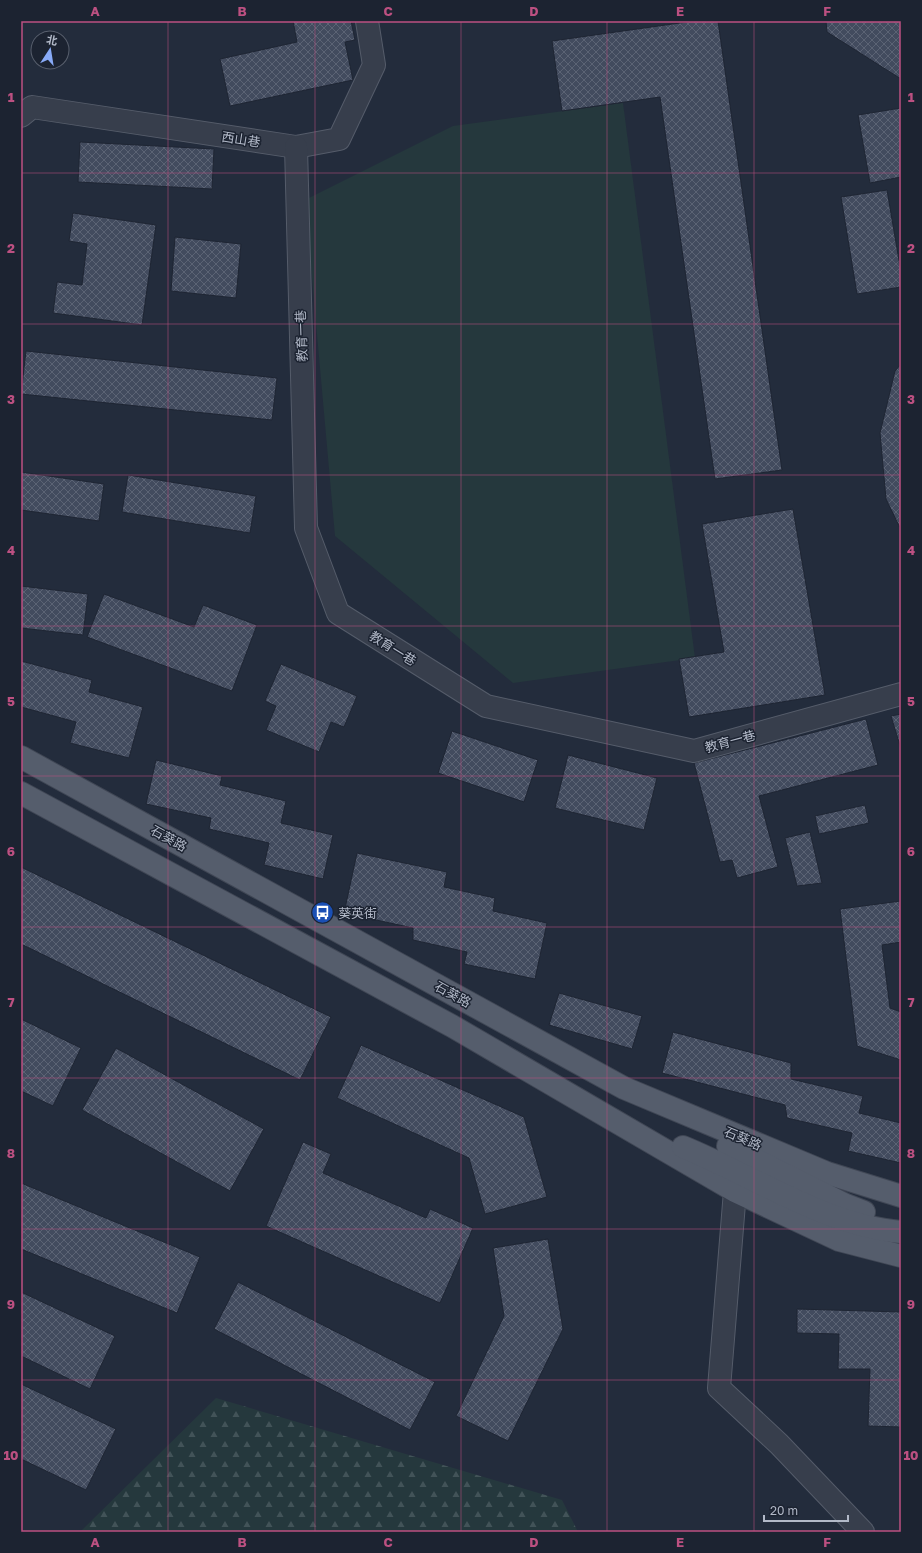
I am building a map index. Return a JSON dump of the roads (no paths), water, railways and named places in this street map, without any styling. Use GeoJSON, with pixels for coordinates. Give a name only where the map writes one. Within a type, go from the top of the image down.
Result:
{"type":"FeatureCollection","features":[{"type":"Feature","properties":{"kind":"main road","name":"石葵路"},"geometry":{"type":"LineString","coordinates":[[21,757],[624,1088],[827,1173],[901,1196]]}},
{"type":"Feature","properties":{"kind":"main road"},"geometry":{"type":"LineString","coordinates":[[21,794],[452,1026],[735,1191],[839,1240],[901,1256]]}},
{"type":"Feature","properties":{"kind":"main road"},"geometry":{"type":"LineString","coordinates":[[624,1088],[732,1148],[846,1205],[901,1226]]}},
{"type":"Feature","properties":{"kind":"main road"},"geometry":{"type":"LineString","coordinates":[[610,1118],[706,1156],[810,1206],[852,1223],[901,1232]]}},
{"type":"Feature","properties":{"kind":"street","name":"西山巷"},"geometry":{"type":"LineString","coordinates":[[21,116],[32,107],[296,147],[338,140],[374,65],[368,21]]}},
{"type":"Feature","properties":{"kind":"street","name":"教育一巷"},"geometry":{"type":"LineString","coordinates":[[296,147],[306,528],[338,613],[486,706],[694,751],[901,694]]}},
{"type":"Feature","properties":{"kind":"street"},"geometry":{"type":"LineString","coordinates":[[735,1191],[719,1388],[779,1444],[863,1532]]}},
{"type":"Feature","properties":{"kind":"place","name":"葵英街"},"geometry":{"type":"Point","coordinates":[323,913]}}]}
